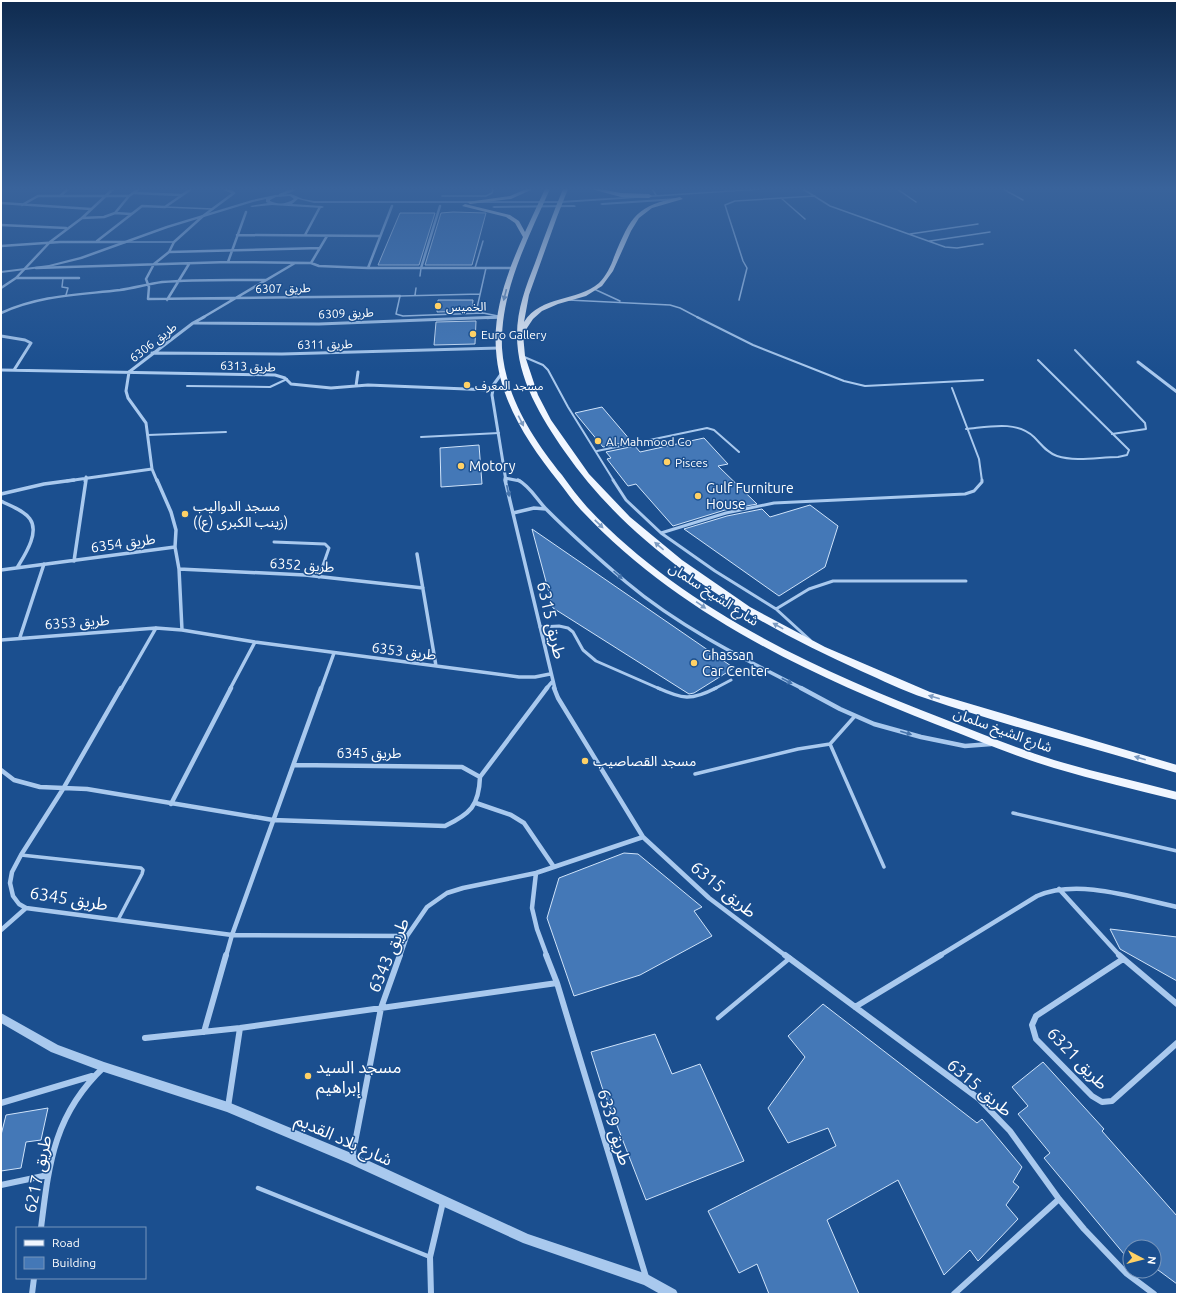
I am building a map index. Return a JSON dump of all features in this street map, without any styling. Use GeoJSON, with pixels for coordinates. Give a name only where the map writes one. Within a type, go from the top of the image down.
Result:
{"type":"FeatureCollection","features":[{"type":"Feature","properties":{"kind":"main road","name":"شارع الشيخ سلمان"},"geometry":{"type":"LineString","coordinates":[[521,249],[505,291],[500,316],[499,348],[502,373],[511,398],[521,422],[536,448],[561,483],[598,524],[654,572],[723,620],[812,668],[908,710],[1040,759],[1177,796]]}},
{"type":"Feature","properties":{"kind":"main road","name":"شارع الشيخ سلمان"},"geometry":{"type":"LineString","coordinates":[[541,249],[522,311],[520,335],[522,356],[534,395],[555,432],[586,476],[627,519],[679,562],[741,604],[821,649],[926,695],[1177,769]]}},
{"type":"Feature","properties":{"kind":"main road"},"geometry":{"type":"LineString","coordinates":[[520,335],[530,317],[539,310],[578,296],[601,285],[609,274],[620,249]]}},
{"type":"Feature","properties":{"kind":"street"},"geometry":{"type":"LineString","coordinates":[[1,288],[16,278],[43,249]]}},
{"type":"Feature","properties":{"kind":"street"},"geometry":{"type":"LineString","coordinates":[[1,272],[49,266],[81,258],[105,249]]}},
{"type":"Feature","properties":{"kind":"street"},"geometry":{"type":"LineString","coordinates":[[147,284],[146,278],[154,264],[169,252],[258,249]]}},
{"type":"Feature","properties":{"kind":"street"},"geometry":{"type":"LineString","coordinates":[[311,263],[319,249]]}},
{"type":"Feature","properties":{"kind":"street"},"geometry":{"type":"LineString","coordinates":[[368,268],[375,249]]}},
{"type":"Feature","properties":{"kind":"street"},"geometry":{"type":"LineString","coordinates":[[421,268],[427,249]]}},
{"type":"Feature","properties":{"kind":"street"},"geometry":{"type":"LineString","coordinates":[[228,262],[233,250]]}},
{"type":"Feature","properties":{"kind":"street"},"geometry":{"type":"LineString","coordinates":[[25,269],[228,262],[311,263],[319,266],[368,268],[513,268]]}},
{"type":"Feature","properties":{"kind":"street","name":"طريق 6306"},"geometry":{"type":"LineString","coordinates":[[182,630],[175,547],[176,530],[171,512],[152,469],[146,422],[128,398],[126,391],[129,372],[151,353],[193,323],[296,263]]}},
{"type":"Feature","properties":{"kind":"street"},"geometry":{"type":"LineString","coordinates":[[167,300],[189,264]]}},
{"type":"Feature","properties":{"kind":"street"},"geometry":{"type":"LineString","coordinates":[[16,278],[79,278]]}},
{"type":"Feature","properties":{"kind":"street"},"geometry":{"type":"LineString","coordinates":[[1,313],[22,303],[66,295],[129,289],[147,284],[180,281],[266,280]]}},
{"type":"Feature","properties":{"kind":"street","name":"طريق 6307"},"geometry":{"type":"LineString","coordinates":[[147,284],[149,287],[148,299],[167,300],[400,296]]}},
{"type":"Feature","properties":{"kind":"street","name":"طريق 6309"},"geometry":{"type":"LineString","coordinates":[[193,323],[319,324],[500,316]]}},
{"type":"Feature","properties":{"kind":"street"},"geometry":{"type":"LineString","coordinates":[[1,336],[25,340],[31,343],[14,370]]}},
{"type":"Feature","properties":{"kind":"street","name":"طريق 6311"},"geometry":{"type":"LineString","coordinates":[[151,353],[211,355],[366,353],[499,348]]}},
{"type":"Feature","properties":{"kind":"street"},"geometry":{"type":"LineString","coordinates":[[1138,362],[1177,392]]}},
{"type":"Feature","properties":{"kind":"street","name":"طريق 6313"},"geometry":{"type":"LineString","coordinates":[[1,370],[275,375],[286,379],[289,383],[294,385],[331,388],[356,386],[492,390]]}},
{"type":"Feature","properties":{"kind":"street"},"geometry":{"type":"LineString","coordinates":[[356,386],[358,372]]}},
{"type":"Feature","properties":{"kind":"street"},"geometry":{"type":"LineString","coordinates":[[492,390],[496,380],[502,373]]}},
{"type":"Feature","properties":{"kind":"street","name":"طريق 6315"},"geometry":{"type":"LineString","coordinates":[[492,390],[505,478],[512,513],[552,682],[558,698],[643,836],[709,898],[978,1098],[1010,1131],[1059,1199],[1084,1229],[1121,1267],[1154,1294]]}},
{"type":"Feature","properties":{"kind":"street"},"geometry":{"type":"LineString","coordinates":[[1,494],[44,484],[86,477],[152,469]]}},
{"type":"Feature","properties":{"kind":"street","name":"طريق 6354"},"geometry":{"type":"LineString","coordinates":[[74,560],[86,477]]}},
{"type":"Feature","properties":{"kind":"street"},"geometry":{"type":"LineString","coordinates":[[505,478],[516,479],[524,483],[546,509],[626,582],[658,607],[746,658],[855,716],[874,724],[921,737],[965,746],[996,743]]}},
{"type":"Feature","properties":{"kind":"street"},"geometry":{"type":"LineString","coordinates":[[1,501],[30,518],[33,524],[34,531],[17,568]]}},
{"type":"Feature","properties":{"kind":"street"},"geometry":{"type":"LineString","coordinates":[[512,513],[527,508],[546,509]]}},
{"type":"Feature","properties":{"kind":"street","name":"طريق 6354"},"geometry":{"type":"LineString","coordinates":[[1,570],[175,547]]}},
{"type":"Feature","properties":{"kind":"street"},"geometry":{"type":"LineString","coordinates":[[417,554],[436,666]]}},
{"type":"Feature","properties":{"kind":"street","name":"طريق 6353"},"geometry":{"type":"LineString","coordinates":[[20,637],[44,564]]}},
{"type":"Feature","properties":{"kind":"street","name":"طريق 6352"},"geometry":{"type":"LineString","coordinates":[[178,569],[319,577],[423,588]]}},
{"type":"Feature","properties":{"kind":"street","name":"طريق 6353"},"geometry":{"type":"LineString","coordinates":[[1,640],[20,637],[156,628],[182,630],[334,653],[520,677],[535,677],[550,674]]}},
{"type":"Feature","properties":{"kind":"street","name":"طريق 6345"},"geometry":{"type":"LineString","coordinates":[[156,628],[63,789],[21,855],[12,872],[10,883],[13,896],[19,904],[26,908],[232,935],[407,936]]}},
{"type":"Feature","properties":{"kind":"street"},"geometry":{"type":"LineString","coordinates":[[171,804],[255,642]]}},
{"type":"Feature","properties":{"kind":"street"},"geometry":{"type":"LineString","coordinates":[[204,1032],[232,935],[334,653]]}},
{"type":"Feature","properties":{"kind":"street"},"geometry":{"type":"LineString","coordinates":[[1,770],[14,780],[40,787],[87,789],[273,820],[445,826],[464,817],[476,803],[480,788],[480,777],[552,682]]}},
{"type":"Feature","properties":{"kind":"street","name":"طريق 6345"},"geometry":{"type":"LineString","coordinates":[[294,765],[462,767],[480,777]]}},
{"type":"Feature","properties":{"kind":"street"},"geometry":{"type":"LineString","coordinates":[[476,803],[511,815],[524,823],[554,867]]}},
{"type":"Feature","properties":{"kind":"street","name":"طريق 6343"},"geometry":{"type":"LineString","coordinates":[[145,1038],[240,1028],[381,1008],[407,936],[427,907],[447,893],[463,888],[536,873],[643,836]]}},
{"type":"Feature","properties":{"kind":"street","name":"طريق 6339"},"geometry":{"type":"LineString","coordinates":[[536,873],[532,908],[536,929],[557,983],[647,1280]]}},
{"type":"Feature","properties":{"kind":"street"},"geometry":{"type":"LineString","coordinates":[[1059,888],[1123,959],[1177,1004]]}},
{"type":"Feature","properties":{"kind":"street"},"geometry":{"type":"LineString","coordinates":[[854,1007],[1037,896],[1059,888],[1089,890],[1177,907]]}},
{"type":"Feature","properties":{"kind":"street"},"geometry":{"type":"LineString","coordinates":[[1,930],[26,908]]}},
{"type":"Feature","properties":{"kind":"street","name":"طريق 6321"},"geometry":{"type":"LineString","coordinates":[[1123,959],[1036,1016],[1032,1025],[1036,1039],[1092,1096],[1102,1102],[1112,1101],[1177,1043]]}},
{"type":"Feature","properties":{"kind":"street"},"geometry":{"type":"LineString","coordinates":[[352,1159],[381,1008],[557,983]]}},
{"type":"Feature","properties":{"kind":"street","name":"شارع بلاد القديم"},"geometry":{"type":"LineString","coordinates":[[1,1018],[55,1049],[104,1067],[228,1107],[352,1159],[527,1239],[647,1280],[672,1294]]}},
{"type":"Feature","properties":{"kind":"street"},"geometry":{"type":"LineString","coordinates":[[228,1107],[240,1028]]}},
{"type":"Feature","properties":{"kind":"street","name":"طريق 6217"},"geometry":{"type":"LineString","coordinates":[[41,1227],[48,1176],[58,1136],[72,1105],[93,1076],[104,1067]]}},
{"type":"Feature","properties":{"kind":"street"},"geometry":{"type":"LineString","coordinates":[[1,1103],[93,1076]]}},
{"type":"Feature","properties":{"kind":"street"},"geometry":{"type":"LineString","coordinates":[[1,1186],[48,1176]]}},
{"type":"Feature","properties":{"kind":"street"},"geometry":{"type":"LineString","coordinates":[[954,1294],[1059,1199]]}},
{"type":"Feature","properties":{"kind":"street"},"geometry":{"type":"LineString","coordinates":[[431,1294],[430,1257],[443,1201]]}},
{"type":"Feature","properties":{"kind":"street"},"geometry":{"type":"LineString","coordinates":[[32,1294],[34,1279]]}},
{"type":"Feature","properties":{"kind":"lane"},"geometry":{"type":"LineString","coordinates":[[475,268],[481,249]]}},
{"type":"Feature","properties":{"kind":"lane"},"geometry":{"type":"LineString","coordinates":[[739,249],[747,268],[739,300]]}},
{"type":"Feature","properties":{"kind":"lane"},"geometry":{"type":"LineString","coordinates":[[420,276],[421,268]]}},
{"type":"Feature","properties":{"kind":"lane"},"geometry":{"type":"LineString","coordinates":[[483,313],[477,308],[486,268]]}},
{"type":"Feature","properties":{"kind":"lane"},"geometry":{"type":"LineString","coordinates":[[63,278],[62,287],[68,288],[66,295]]}},
{"type":"Feature","properties":{"kind":"lane"},"geometry":{"type":"LineString","coordinates":[[415,295],[416,288]]}},
{"type":"Feature","properties":{"kind":"lane"},"geometry":{"type":"LineString","coordinates":[[594,289],[623,302]]}},
{"type":"Feature","properties":{"kind":"lane"},"geometry":{"type":"LineString","coordinates":[[480,294],[400,296],[396,312],[397,315],[400,316],[483,313],[500,316]]}},
{"type":"Feature","properties":{"kind":"lane"},"geometry":{"type":"LineString","coordinates":[[564,300],[623,302],[680,308],[753,345],[844,382],[854,384],[866,386],[983,380]]}},
{"type":"Feature","properties":{"kind":"lane"},"geometry":{"type":"LineString","coordinates":[[1075,350],[1145,423],[1146,429],[1112,434]]}},
{"type":"Feature","properties":{"kind":"lane"},"geometry":{"type":"LineString","coordinates":[[522,356],[543,365],[548,370],[568,407],[597,451],[626,500],[661,533],[715,571],[776,609],[821,649]]}},
{"type":"Feature","properties":{"kind":"lane"},"geometry":{"type":"LineString","coordinates":[[966,429],[1007,425],[1030,434],[1047,452],[1057,457],[1118,457],[1127,455],[1129,450],[1038,360]]}},
{"type":"Feature","properties":{"kind":"lane"},"geometry":{"type":"LineString","coordinates":[[187,386],[270,387],[286,379]]}},
{"type":"Feature","properties":{"kind":"lane"},"geometry":{"type":"LineString","coordinates":[[661,533],[726,513],[774,503],[969,494],[977,490],[982,482],[979,459],[966,429],[952,388]]}},
{"type":"Feature","properties":{"kind":"lane"},"geometry":{"type":"LineString","coordinates":[[597,451],[708,428],[714,430],[739,452]]}},
{"type":"Feature","properties":{"kind":"lane"},"geometry":{"type":"LineString","coordinates":[[148,435],[226,432]]}},
{"type":"Feature","properties":{"kind":"lane"},"geometry":{"type":"LineString","coordinates":[[421,437],[499,433]]}},
{"type":"Feature","properties":{"kind":"lane"},"geometry":{"type":"LineString","coordinates":[[274,542],[325,544],[329,548],[319,577]]}},
{"type":"Feature","properties":{"kind":"lane"},"geometry":{"type":"LineString","coordinates":[[776,609],[809,589],[833,581],[966,581]]}},
{"type":"Feature","properties":{"kind":"lane"},"geometry":{"type":"LineString","coordinates":[[539,628],[559,626],[568,628],[573,632],[583,650],[596,662],[677,697],[691,699],[698,697],[731,680]]}},
{"type":"Feature","properties":{"kind":"lane"},"geometry":{"type":"LineString","coordinates":[[695,774],[798,749],[830,744],[855,716]]}},
{"type":"Feature","properties":{"kind":"lane"},"geometry":{"type":"LineString","coordinates":[[830,744],[884,867]]}},
{"type":"Feature","properties":{"kind":"lane"},"geometry":{"type":"LineString","coordinates":[[1012,813],[1177,851]]}},
{"type":"Feature","properties":{"kind":"lane"},"geometry":{"type":"LineString","coordinates":[[21,855],[141,868],[143,870],[142,874],[118,920]]}},
{"type":"Feature","properties":{"kind":"lane"},"geometry":{"type":"LineString","coordinates":[[718,1018],[790,958]]}},
{"type":"Feature","properties":{"kind":"lane"},"geometry":{"type":"LineString","coordinates":[[258,1188],[430,1257]]}},
{"type":"Feature","properties":{"kind":"building"},"geometry":{"type":"Polygon","coordinates":[[[385,249],[424,249],[419,265],[378,265],[385,249]]]}},
{"type":"Feature","properties":{"kind":"building"},"geometry":{"type":"Polygon","coordinates":[[[430,249],[476,249],[472,265],[425,265],[430,249]]]}},
{"type":"Feature","properties":{"kind":"building"},"geometry":{"type":"Polygon","coordinates":[[[438,300],[473,300],[472,311],[437,312],[438,300]]]}},
{"type":"Feature","properties":{"kind":"building"},"geometry":{"type":"Polygon","coordinates":[[[476,321],[475,344],[434,345],[436,322],[476,321]]]}},
{"type":"Feature","properties":{"kind":"building"},"geometry":{"type":"Polygon","coordinates":[[[602,407],[631,441],[603,447],[575,413],[602,407]]]}},
{"type":"Feature","properties":{"kind":"building"},"geometry":{"type":"Polygon","coordinates":[[[704,438],[728,464],[718,466],[757,504],[725,510],[673,526],[636,484],[628,486],[607,459],[611,458],[606,452],[635,446],[640,452],[704,438]]]}},
{"type":"Feature","properties":{"kind":"building","name":"Motory"},"geometry":{"type":"Polygon","coordinates":[[[479,445],[482,484],[441,487],[440,448],[479,445]]]}},
{"type":"Feature","properties":{"kind":"building"},"geometry":{"type":"Polygon","coordinates":[[[810,505],[838,526],[825,567],[779,596],[684,529],[727,516],[762,509],[770,517],[810,505]]]}},
{"type":"Feature","properties":{"kind":"building"},"geometry":{"type":"Polygon","coordinates":[[[532,529],[734,668],[694,693],[689,694],[553,608],[532,529]]]}},
{"type":"Feature","properties":{"kind":"building"},"geometry":{"type":"Polygon","coordinates":[[[624,853],[638,854],[702,907],[694,911],[712,936],[640,975],[574,996],[547,918],[559,878],[624,853]]]}},
{"type":"Feature","properties":{"kind":"building"},"geometry":{"type":"Polygon","coordinates":[[[1110,929],[1177,937],[1177,981],[1120,949],[1110,929]]]}},
{"type":"Feature","properties":{"kind":"building"},"geometry":{"type":"Polygon","coordinates":[[[823,1004],[977,1123],[982,1119],[1022,1167],[1013,1182],[1019,1187],[1006,1205],[1018,1219],[978,1261],[970,1250],[944,1275],[898,1180],[827,1220],[859,1294],[769,1294],[757,1264],[739,1273],[708,1211],[836,1146],[828,1128],[788,1143],[768,1108],[805,1057],[788,1036],[823,1004]]]}},
{"type":"Feature","properties":{"kind":"building"},"geometry":{"type":"Polygon","coordinates":[[[655,1034],[672,1074],[700,1064],[744,1161],[646,1200],[602,1087],[591,1052],[655,1034]]]}},
{"type":"Feature","properties":{"kind":"building"},"geometry":{"type":"Polygon","coordinates":[[[1043,1062],[1104,1129],[1102,1131],[1177,1216],[1177,1284],[1162,1273],[1162,1239],[1122,1239],[1122,1252],[1044,1158],[1050,1153],[1018,1114],[1028,1106],[1012,1087],[1043,1062]]]}},
{"type":"Feature","properties":{"kind":"building"},"geometry":{"type":"Polygon","coordinates":[[[48,1108],[41,1140],[26,1142],[21,1168],[1,1171],[1,1135],[6,1115],[48,1108]]]}},
{"type":"Feature","properties":{"kind":"place","name":"الخميس"},"geometry":{"type":"Point","coordinates":[438,306]}},
{"type":"Feature","properties":{"kind":"place","name":"Euro Gallery"},"geometry":{"type":"Point","coordinates":[473,334]}},
{"type":"Feature","properties":{"kind":"place","name":"مسجد المعرف"},"geometry":{"type":"Point","coordinates":[467,385]}},
{"type":"Feature","properties":{"kind":"place","name":"Al Mahmood Co"},"geometry":{"type":"Point","coordinates":[598,441]}},
{"type":"Feature","properties":{"kind":"place","name":"Pisces"},"geometry":{"type":"Point","coordinates":[667,462]}},
{"type":"Feature","properties":{"kind":"place","name":"Motory"},"geometry":{"type":"Point","coordinates":[461,466]}},
{"type":"Feature","properties":{"kind":"place","name":"Gulf Furniture House"},"geometry":{"type":"Point","coordinates":[698,496]}},
{"type":"Feature","properties":{"kind":"place","name":"مسجد الدواليب (زينب الكبرى (ع))"},"geometry":{"type":"Point","coordinates":[185,514]}},
{"type":"Feature","properties":{"kind":"place","name":"Ghassan Car Center"},"geometry":{"type":"Point","coordinates":[694,663]}},
{"type":"Feature","properties":{"kind":"place","name":"مسجد القصاصيب"},"geometry":{"type":"Point","coordinates":[585,761]}},
{"type":"Feature","properties":{"kind":"place","name":"مسجد السيد إبراهيم"},"geometry":{"type":"Point","coordinates":[308,1076]}}]}
